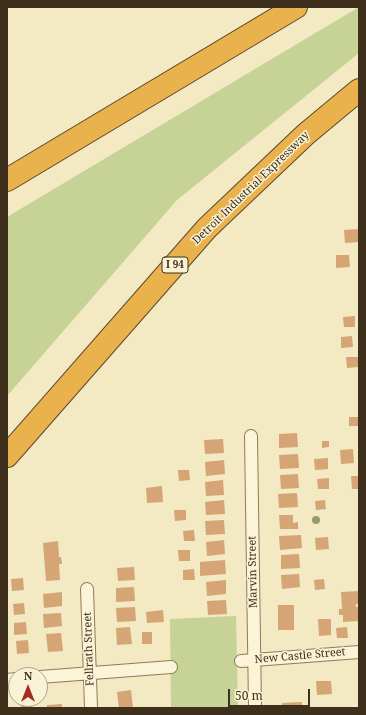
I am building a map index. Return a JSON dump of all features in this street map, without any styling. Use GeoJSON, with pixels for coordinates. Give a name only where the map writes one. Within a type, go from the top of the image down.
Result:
{"type":"FeatureCollection","features":[{"type":"Feature","properties":{"kind":"highway"},"geometry":{"type":"LineString","coordinates":[[7,180],[296,7]]}},
{"type":"Feature","properties":{"kind":"highway","name":"Detroit Industrial Expressway"},"geometry":{"type":"LineString","coordinates":[[7,456],[207,228],[306,134],[359,90]]}},
{"type":"Feature","properties":{"kind":"street","name":"Marvin Street"},"geometry":{"type":"LineString","coordinates":[[251,436],[255,708]]}},
{"type":"Feature","properties":{"kind":"street","name":"Fellrath Street"},"geometry":{"type":"LineString","coordinates":[[87,589],[90,708]]}},
{"type":"Feature","properties":{"kind":"street","name":"New Castle Street"},"geometry":{"type":"LineString","coordinates":[[240,661],[359,652]]}},
{"type":"Feature","properties":{"kind":"street"},"geometry":{"type":"LineString","coordinates":[[48,676],[171,667]]}},
{"type":"Feature","properties":{"kind":"green space"},"geometry":{"type":"Polygon","coordinates":[[[359,7],[359,53],[177,200],[7,396],[7,217],[359,7]]]}},
{"type":"Feature","properties":{"kind":"green space"},"geometry":{"type":"Polygon","coordinates":[[[236,616],[238,708],[171,708],[170,619],[236,616]]]}},
{"type":"Feature","properties":{"kind":"building"},"geometry":{"type":"Polygon","coordinates":[[[359,229],[359,242],[345,243],[344,230],[359,229]]]}},
{"type":"Feature","properties":{"kind":"building"},"geometry":{"type":"Polygon","coordinates":[[[336,255],[349,255],[350,267],[336,268],[336,255]]]}},
{"type":"Feature","properties":{"kind":"building"},"geometry":{"type":"Polygon","coordinates":[[[355,316],[355,327],[344,327],[343,317],[355,316]]]}},
{"type":"Feature","properties":{"kind":"building"},"geometry":{"type":"Polygon","coordinates":[[[352,336],[353,347],[341,348],[341,337],[352,336]]]}},
{"type":"Feature","properties":{"kind":"building"},"geometry":{"type":"Polygon","coordinates":[[[346,357],[358,357],[358,367],[347,368],[346,357]]]}},
{"type":"Feature","properties":{"kind":"building"},"geometry":{"type":"Polygon","coordinates":[[[349,417],[359,417],[359,426],[349,426],[349,417]]]}},
{"type":"Feature","properties":{"kind":"building"},"geometry":{"type":"Polygon","coordinates":[[[297,433],[298,447],[279,448],[279,434],[297,433]]]}},
{"type":"Feature","properties":{"kind":"building"},"geometry":{"type":"Polygon","coordinates":[[[223,439],[224,453],[205,454],[204,440],[223,439]]]}},
{"type":"Feature","properties":{"kind":"building"},"geometry":{"type":"Polygon","coordinates":[[[322,441],[329,441],[329,447],[322,448],[322,441]]]}},
{"type":"Feature","properties":{"kind":"building"},"geometry":{"type":"Polygon","coordinates":[[[353,449],[354,463],[341,464],[340,450],[353,449]]]}},
{"type":"Feature","properties":{"kind":"building"},"geometry":{"type":"Polygon","coordinates":[[[298,454],[299,468],[280,469],[279,455],[298,454]]]}},
{"type":"Feature","properties":{"kind":"building"},"geometry":{"type":"Polygon","coordinates":[[[328,458],[328,469],[315,470],[314,459],[328,458]]]}},
{"type":"Feature","properties":{"kind":"building"},"geometry":{"type":"Polygon","coordinates":[[[224,460],[225,474],[206,476],[205,462],[224,460]]]}},
{"type":"Feature","properties":{"kind":"building"},"geometry":{"type":"Polygon","coordinates":[[[178,470],[189,470],[190,480],[179,481],[178,470]]]}},
{"type":"Feature","properties":{"kind":"building"},"geometry":{"type":"Polygon","coordinates":[[[298,474],[299,488],[281,489],[280,475],[298,474]]]}},
{"type":"Feature","properties":{"kind":"building"},"geometry":{"type":"Polygon","coordinates":[[[351,476],[359,476],[359,489],[352,489],[351,476]]]}},
{"type":"Feature","properties":{"kind":"building"},"geometry":{"type":"Polygon","coordinates":[[[329,478],[329,489],[318,489],[317,479],[329,478]]]}},
{"type":"Feature","properties":{"kind":"building"},"geometry":{"type":"Polygon","coordinates":[[[223,480],[224,495],[206,496],[205,482],[223,480]]]}},
{"type":"Feature","properties":{"kind":"building"},"geometry":{"type":"Polygon","coordinates":[[[162,486],[163,502],[147,503],[146,488],[162,486]]]}},
{"type":"Feature","properties":{"kind":"building"},"geometry":{"type":"Polygon","coordinates":[[[297,493],[298,507],[279,508],[278,494],[297,493]]]}},
{"type":"Feature","properties":{"kind":"building"},"geometry":{"type":"Polygon","coordinates":[[[224,500],[225,514],[206,515],[205,502],[224,500]]]}},
{"type":"Feature","properties":{"kind":"building"},"geometry":{"type":"Polygon","coordinates":[[[325,500],[326,509],[316,510],[315,501],[325,500]]]}},
{"type":"Feature","properties":{"kind":"building"},"geometry":{"type":"Polygon","coordinates":[[[174,510],[186,510],[186,520],[175,521],[174,510]]]}},
{"type":"Feature","properties":{"kind":"building"},"geometry":{"type":"Polygon","coordinates":[[[279,515],[293,515],[293,523],[298,522],[298,529],[280,529],[279,515]]]}},
{"type":"Feature","properties":{"kind":"building"},"geometry":{"type":"Polygon","coordinates":[[[224,520],[225,534],[206,535],[205,521],[224,520]]]}},
{"type":"Feature","properties":{"kind":"building"},"geometry":{"type":"Polygon","coordinates":[[[194,530],[195,541],[184,541],[183,531],[194,530]]]}},
{"type":"Feature","properties":{"kind":"building"},"geometry":{"type":"Polygon","coordinates":[[[301,535],[302,548],[280,550],[279,536],[301,535]]]}},
{"type":"Feature","properties":{"kind":"building"},"geometry":{"type":"Polygon","coordinates":[[[328,537],[329,549],[316,550],[315,538],[328,537]]]}},
{"type":"Feature","properties":{"kind":"building"},"geometry":{"type":"Polygon","coordinates":[[[224,540],[225,554],[207,556],[206,542],[224,540]]]}},
{"type":"Feature","properties":{"kind":"building"},"geometry":{"type":"Polygon","coordinates":[[[58,541],[59,557],[61,557],[62,564],[59,564],[60,580],[46,581],[43,543],[58,541]]]}},
{"type":"Feature","properties":{"kind":"building"},"geometry":{"type":"Polygon","coordinates":[[[178,550],[190,550],[190,561],[179,561],[178,550]]]}},
{"type":"Feature","properties":{"kind":"building"},"geometry":{"type":"Polygon","coordinates":[[[299,554],[300,568],[281,569],[281,555],[299,554]]]}},
{"type":"Feature","properties":{"kind":"building"},"geometry":{"type":"Polygon","coordinates":[[[225,560],[226,574],[200,576],[200,562],[225,560]]]}},
{"type":"Feature","properties":{"kind":"building"},"geometry":{"type":"Polygon","coordinates":[[[134,567],[135,580],[118,581],[117,568],[134,567]]]}},
{"type":"Feature","properties":{"kind":"building"},"geometry":{"type":"Polygon","coordinates":[[[194,569],[195,580],[183,580],[183,570],[194,569]]]}},
{"type":"Feature","properties":{"kind":"building"},"geometry":{"type":"Polygon","coordinates":[[[299,574],[300,587],[282,589],[281,575],[299,574]]]}},
{"type":"Feature","properties":{"kind":"building"},"geometry":{"type":"Polygon","coordinates":[[[23,578],[24,590],[12,591],[11,579],[23,578]]]}},
{"type":"Feature","properties":{"kind":"building"},"geometry":{"type":"Polygon","coordinates":[[[324,579],[325,589],[315,590],[314,580],[324,579]]]}},
{"type":"Feature","properties":{"kind":"building"},"geometry":{"type":"Polygon","coordinates":[[[226,580],[226,594],[207,596],[206,582],[226,580]]]}},
{"type":"Feature","properties":{"kind":"building"},"geometry":{"type":"Polygon","coordinates":[[[134,587],[135,601],[116,602],[116,588],[134,587]]]}},
{"type":"Feature","properties":{"kind":"building"},"geometry":{"type":"Polygon","coordinates":[[[359,591],[359,604],[356,604],[356,607],[358,607],[359,610],[359,621],[343,622],[343,615],[339,615],[339,609],[342,609],[341,592],[359,591]]]}},
{"type":"Feature","properties":{"kind":"building"},"geometry":{"type":"Polygon","coordinates":[[[62,592],[62,606],[44,608],[43,594],[62,592]]]}},
{"type":"Feature","properties":{"kind":"building"},"geometry":{"type":"Polygon","coordinates":[[[226,600],[227,614],[208,615],[207,601],[226,600]]]}},
{"type":"Feature","properties":{"kind":"building"},"geometry":{"type":"Polygon","coordinates":[[[24,603],[25,614],[14,615],[13,604],[24,603]]]}},
{"type":"Feature","properties":{"kind":"building"},"geometry":{"type":"Polygon","coordinates":[[[278,605],[294,605],[294,630],[278,630],[278,605]]]}},
{"type":"Feature","properties":{"kind":"building"},"geometry":{"type":"Polygon","coordinates":[[[135,607],[136,621],[117,622],[116,608],[135,607]]]}},
{"type":"Feature","properties":{"kind":"building"},"geometry":{"type":"Polygon","coordinates":[[[163,610],[164,622],[147,623],[146,612],[163,610]]]}},
{"type":"Feature","properties":{"kind":"building"},"geometry":{"type":"Polygon","coordinates":[[[61,613],[62,626],[44,628],[43,614],[61,613]]]}},
{"type":"Feature","properties":{"kind":"building"},"geometry":{"type":"Polygon","coordinates":[[[318,619],[331,619],[331,635],[319,636],[318,619]]]}},
{"type":"Feature","properties":{"kind":"building"},"geometry":{"type":"Polygon","coordinates":[[[26,622],[27,634],[14,635],[14,623],[26,622]]]}},
{"type":"Feature","properties":{"kind":"building"},"geometry":{"type":"Polygon","coordinates":[[[130,627],[132,644],[117,645],[116,628],[130,627]]]}},
{"type":"Feature","properties":{"kind":"building"},"geometry":{"type":"Polygon","coordinates":[[[347,627],[348,638],[337,638],[336,628],[347,627]]]}},
{"type":"Feature","properties":{"kind":"building"},"geometry":{"type":"Polygon","coordinates":[[[142,632],[152,632],[152,644],[142,644],[142,632]]]}},
{"type":"Feature","properties":{"kind":"building"},"geometry":{"type":"Polygon","coordinates":[[[61,633],[63,651],[48,652],[46,634],[61,633]]]}},
{"type":"Feature","properties":{"kind":"building"},"geometry":{"type":"Polygon","coordinates":[[[28,640],[29,653],[17,654],[16,641],[28,640]]]}},
{"type":"Feature","properties":{"kind":"building"},"geometry":{"type":"Polygon","coordinates":[[[316,681],[331,681],[332,694],[317,695],[316,681]]]}},
{"type":"Feature","properties":{"kind":"building"},"geometry":{"type":"Polygon","coordinates":[[[131,690],[133,708],[119,708],[117,692],[131,690]]]}},
{"type":"Feature","properties":{"kind":"building"},"geometry":{"type":"Polygon","coordinates":[[[302,702],[302,708],[282,708],[282,703],[302,702]]]}},
{"type":"Feature","properties":{"kind":"building"},"geometry":{"type":"Polygon","coordinates":[[[62,704],[62,708],[47,708],[48,705],[62,704]]]}},
{"type":"Feature","properties":{"kind":"building"},"geometry":{"type":"Polygon","coordinates":[[[21,707],[32,707],[32,708],[21,707]]]}}]}
